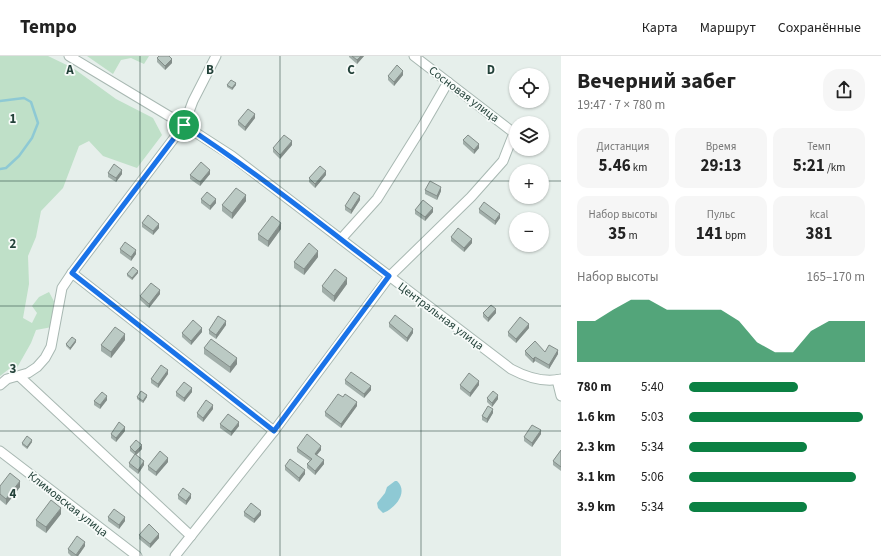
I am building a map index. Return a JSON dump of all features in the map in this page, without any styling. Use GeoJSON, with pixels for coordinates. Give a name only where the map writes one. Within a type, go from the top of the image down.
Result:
{"type":"FeatureCollection","features":[{"type":"Feature","properties":{"kind":"street","name":"Центральная улица"},"geometry":{"type":"LineString","coordinates":[[69,56],[184,125],[259,176],[511,369],[522,375],[541,380],[559,379],[561,396]]}},
{"type":"Feature","properties":{"kind":"street"},"geometry":{"type":"LineString","coordinates":[[0,385],[7,379],[28,373],[37,367],[45,358],[51,347],[62,288],[184,125],[193,101],[216,56]]}},
{"type":"Feature","properties":{"kind":"street","name":"Сосновая улица"},"geometry":{"type":"LineString","coordinates":[[389,276],[471,197],[503,161],[514,133],[414,56]]}},
{"type":"Feature","properties":{"kind":"street"},"geometry":{"type":"LineString","coordinates":[[341,240],[377,199],[448,82]]}},
{"type":"Feature","properties":{"kind":"street"},"geometry":{"type":"LineString","coordinates":[[72,273],[274,431]]}},
{"type":"Feature","properties":{"kind":"street"},"geometry":{"type":"LineString","coordinates":[[175,556],[274,431],[389,276]]}},
{"type":"Feature","properties":{"kind":"street"},"geometry":{"type":"LineString","coordinates":[[19,376],[191,536]]}},
{"type":"Feature","properties":{"kind":"street","name":"Климовская улица"},"geometry":{"type":"LineString","coordinates":[[0,451],[136,556]]}},
{"type":"Feature","properties":{"kind":"green space"},"geometry":{"type":"Polygon","coordinates":[[[0,56],[48,56],[73,68],[116,99],[153,118],[162,135],[137,168],[103,156],[89,141],[79,146],[63,188],[41,211],[36,237],[28,256],[29,284],[23,318],[32,323],[37,313],[32,306],[39,297],[49,292],[57,307],[52,327],[36,330],[31,343],[14,373],[9,369],[0,376],[0,56]]]}},
{"type":"Feature","properties":{"kind":"green space"},"geometry":{"type":"Polygon","coordinates":[[[87,56],[149,56],[144,64],[131,58],[121,60],[113,74],[87,56]]]}},
{"type":"Feature","properties":{"kind":"water"},"geometry":{"type":"Polygon","coordinates":[[[397,481],[400,485],[402,490],[401,495],[399,500],[392,508],[383,513],[378,508],[377,503],[385,493],[387,487],[397,481]]]}},
{"type":"Feature","properties":{"kind":"building"},"geometry":{"type":"Polygon","coordinates":[[[159,56],[169,56],[172,59],[165,66],[157,58],[159,56]]]}},
{"type":"Feature","properties":{"kind":"building"},"geometry":{"type":"Polygon","coordinates":[[[352,56],[361,56],[357,60],[352,56]]]}},
{"type":"Feature","properties":{"kind":"building"},"geometry":{"type":"Polygon","coordinates":[[[397,65],[403,71],[394,82],[388,76],[397,65]]]}},
{"type":"Feature","properties":{"kind":"building"},"geometry":{"type":"Polygon","coordinates":[[[231,80],[236,83],[232,88],[227,85],[231,80]]]}},
{"type":"Feature","properties":{"kind":"building"},"geometry":{"type":"Polygon","coordinates":[[[248,109],[255,114],[245,127],[238,121],[248,109]]]}},
{"type":"Feature","properties":{"kind":"building"},"geometry":{"type":"Polygon","coordinates":[[[284,135],[292,141],[280,155],[273,148],[284,135]]]}},
{"type":"Feature","properties":{"kind":"building"},"geometry":{"type":"Polygon","coordinates":[[[468,135],[479,144],[474,150],[463,140],[468,135]]]}},
{"type":"Feature","properties":{"kind":"building"},"geometry":{"type":"Polygon","coordinates":[[[201,162],[210,170],[200,182],[190,175],[201,162]]]}},
{"type":"Feature","properties":{"kind":"building"},"geometry":{"type":"Polygon","coordinates":[[[114,164],[122,170],[116,178],[108,173],[114,164]]]}},
{"type":"Feature","properties":{"kind":"building"},"geometry":{"type":"Polygon","coordinates":[[[320,166],[326,171],[315,184],[309,178],[320,166]]]}},
{"type":"Feature","properties":{"kind":"building"},"geometry":{"type":"Polygon","coordinates":[[[430,181],[441,187],[437,196],[425,190],[430,181]]]}},
{"type":"Feature","properties":{"kind":"building"},"geometry":{"type":"Polygon","coordinates":[[[236,188],[246,195],[232,213],[222,205],[236,188]]]}},
{"type":"Feature","properties":{"kind":"building"},"geometry":{"type":"Polygon","coordinates":[[[207,192],[216,199],[210,206],[201,199],[207,192]]]}},
{"type":"Feature","properties":{"kind":"building"},"geometry":{"type":"Polygon","coordinates":[[[354,192],[360,196],[351,210],[345,206],[354,192]]]}},
{"type":"Feature","properties":{"kind":"building"},"geometry":{"type":"Polygon","coordinates":[[[423,200],[433,208],[425,217],[415,210],[423,200]]]}},
{"type":"Feature","properties":{"kind":"building"},"geometry":{"type":"Polygon","coordinates":[[[484,202],[500,214],[495,221],[479,209],[484,202]]]}},
{"type":"Feature","properties":{"kind":"building"},"geometry":{"type":"Polygon","coordinates":[[[148,215],[159,224],[153,231],[142,223],[148,215]]]}},
{"type":"Feature","properties":{"kind":"building"},"geometry":{"type":"Polygon","coordinates":[[[272,216],[281,223],[268,241],[258,234],[272,216]]]}},
{"type":"Feature","properties":{"kind":"building"},"geometry":{"type":"Polygon","coordinates":[[[458,228],[472,239],[464,248],[451,237],[458,228]]]}},
{"type":"Feature","properties":{"kind":"building"},"geometry":{"type":"Polygon","coordinates":[[[125,242],[136,250],[131,257],[120,249],[125,242]]]}},
{"type":"Feature","properties":{"kind":"building"},"geometry":{"type":"Polygon","coordinates":[[[309,243],[318,251],[304,269],[294,262],[309,243]]]}},
{"type":"Feature","properties":{"kind":"building"},"geometry":{"type":"Polygon","coordinates":[[[133,267],[138,271],[132,278],[127,274],[133,267]]]}},
{"type":"Feature","properties":{"kind":"building"},"geometry":{"type":"Polygon","coordinates":[[[335,269],[347,278],[334,296],[322,286],[335,269]]]}},
{"type":"Feature","properties":{"kind":"building"},"geometry":{"type":"Polygon","coordinates":[[[151,283],[160,290],[149,304],[140,296],[151,283]]]}},
{"type":"Feature","properties":{"kind":"building"},"geometry":{"type":"Polygon","coordinates":[[[491,305],[496,309],[488,318],[483,313],[491,305]]]}},
{"type":"Feature","properties":{"kind":"building"},"geometry":{"type":"Polygon","coordinates":[[[395,315],[413,329],[407,338],[389,323],[395,315]]]}},
{"type":"Feature","properties":{"kind":"building"},"geometry":{"type":"Polygon","coordinates":[[[218,316],[226,321],[216,335],[209,330],[218,316]]]}},
{"type":"Feature","properties":{"kind":"building"},"geometry":{"type":"Polygon","coordinates":[[[520,317],[529,324],[516,339],[508,332],[520,317]]]}},
{"type":"Feature","properties":{"kind":"building"},"geometry":{"type":"Polygon","coordinates":[[[193,320],[202,328],[191,341],[182,333],[193,320]]]}},
{"type":"Feature","properties":{"kind":"building"},"geometry":{"type":"Polygon","coordinates":[[[115,327],[125,334],[111,352],[101,345],[115,327]]]}},
{"type":"Feature","properties":{"kind":"building"},"geometry":{"type":"Polygon","coordinates":[[[72,337],[76,340],[70,348],[66,344],[72,337]]]}},
{"type":"Feature","properties":{"kind":"building"},"geometry":{"type":"Polygon","coordinates":[[[211,339],[237,358],[230,367],[204,348],[211,339]]]}},
{"type":"Feature","properties":{"kind":"building"},"geometry":{"type":"Polygon","coordinates":[[[535,341],[545,352],[549,345],[558,350],[549,365],[535,357],[533,359],[525,351],[535,341]]]}},
{"type":"Feature","properties":{"kind":"building"},"geometry":{"type":"Polygon","coordinates":[[[161,365],[168,370],[158,384],[151,379],[161,365]]]}},
{"type":"Feature","properties":{"kind":"building"},"geometry":{"type":"Polygon","coordinates":[[[351,372],[371,386],[364,394],[345,380],[351,372]]]}},
{"type":"Feature","properties":{"kind":"building"},"geometry":{"type":"Polygon","coordinates":[[[469,373],[479,381],[470,393],[460,385],[469,373]]]}},
{"type":"Feature","properties":{"kind":"building"},"geometry":{"type":"Polygon","coordinates":[[[184,382],[192,388],[184,398],[176,392],[184,382]]]}},
{"type":"Feature","properties":{"kind":"building"},"geometry":{"type":"Polygon","coordinates":[[[141,391],[147,395],[143,401],[137,397],[141,391]]]}},
{"type":"Feature","properties":{"kind":"building"},"geometry":{"type":"Polygon","coordinates":[[[493,391],[498,395],[492,403],[487,398],[493,391]]]}},
{"type":"Feature","properties":{"kind":"building"},"geometry":{"type":"Polygon","coordinates":[[[102,392],[107,396],[100,405],[94,401],[102,392]]]}},
{"type":"Feature","properties":{"kind":"building"},"geometry":{"type":"Polygon","coordinates":[[[338,394],[343,397],[345,394],[357,402],[341,424],[325,412],[338,394]]]}},
{"type":"Feature","properties":{"kind":"building"},"geometry":{"type":"Polygon","coordinates":[[[206,400],[213,405],[203,418],[197,413],[206,400]]]}},
{"type":"Feature","properties":{"kind":"building"},"geometry":{"type":"Polygon","coordinates":[[[488,406],[493,409],[487,419],[482,416],[488,406]]]}},
{"type":"Feature","properties":{"kind":"building"},"geometry":{"type":"Polygon","coordinates":[[[228,414],[239,422],[231,432],[220,424],[228,414]]]}},
{"type":"Feature","properties":{"kind":"building"},"geometry":{"type":"Polygon","coordinates":[[[119,422],[125,427],[116,438],[111,434],[119,422]]]}},
{"type":"Feature","properties":{"kind":"building"},"geometry":{"type":"Polygon","coordinates":[[[532,425],[541,430],[532,443],[524,437],[532,425]]]}},
{"type":"Feature","properties":{"kind":"building"},"geometry":{"type":"Polygon","coordinates":[[[307,434],[321,446],[315,454],[324,460],[315,471],[307,464],[312,459],[297,448],[307,434]]]}},
{"type":"Feature","properties":{"kind":"building"},"geometry":{"type":"Polygon","coordinates":[[[27,436],[32,440],[27,447],[22,443],[27,436]]]}},
{"type":"Feature","properties":{"kind":"building"},"geometry":{"type":"Polygon","coordinates":[[[136,440],[142,445],[135,452],[130,447],[136,440]]]}},
{"type":"Feature","properties":{"kind":"building"},"geometry":{"type":"Polygon","coordinates":[[[561,450],[561,467],[553,461],[561,450]]]}},
{"type":"Feature","properties":{"kind":"building"},"geometry":{"type":"Polygon","coordinates":[[[160,451],[168,458],[156,472],[148,466],[160,451]]]}},
{"type":"Feature","properties":{"kind":"building"},"geometry":{"type":"Polygon","coordinates":[[[135,454],[144,461],[138,470],[129,463],[135,454]]]}},
{"type":"Feature","properties":{"kind":"building"},"geometry":{"type":"Polygon","coordinates":[[[290,459],[305,470],[299,478],[285,466],[290,459]]]}},
{"type":"Feature","properties":{"kind":"building"},"geometry":{"type":"Polygon","coordinates":[[[10,473],[20,481],[6,499],[0,494],[0,486],[10,473]]]}},
{"type":"Feature","properties":{"kind":"building"},"geometry":{"type":"Polygon","coordinates":[[[183,488],[191,494],[186,501],[178,495],[183,488]]]}},
{"type":"Feature","properties":{"kind":"building"},"geometry":{"type":"Polygon","coordinates":[[[51,500],[61,508],[46,527],[36,520],[51,500]]]}},
{"type":"Feature","properties":{"kind":"building"},"geometry":{"type":"Polygon","coordinates":[[[251,503],[261,511],[254,519],[244,512],[251,503]]]}},
{"type":"Feature","properties":{"kind":"building"},"geometry":{"type":"Polygon","coordinates":[[[114,509],[125,517],[119,525],[108,517],[114,509]]]}},
{"type":"Feature","properties":{"kind":"building"},"geometry":{"type":"Polygon","coordinates":[[[149,524],[159,534],[150,544],[139,535],[149,524]]]}},
{"type":"Feature","properties":{"kind":"building"},"geometry":{"type":"Polygon","coordinates":[[[77,536],[85,542],[76,555],[68,549],[77,536]]]}},
{"type":"Feature","properties":{"kind":"waterway"},"geometry":{"type":"LineString","coordinates":[[0,101],[24,98],[31,102],[38,123],[32,138],[19,156],[6,168],[0,169]]}},
{"type":"Feature","properties":{"kind":"route"},"geometry":{"type":"LineString","coordinates":[[184,125],[232,156],[265,180],[389,276],[274,431],[72,273],[184,125]]}}]}
